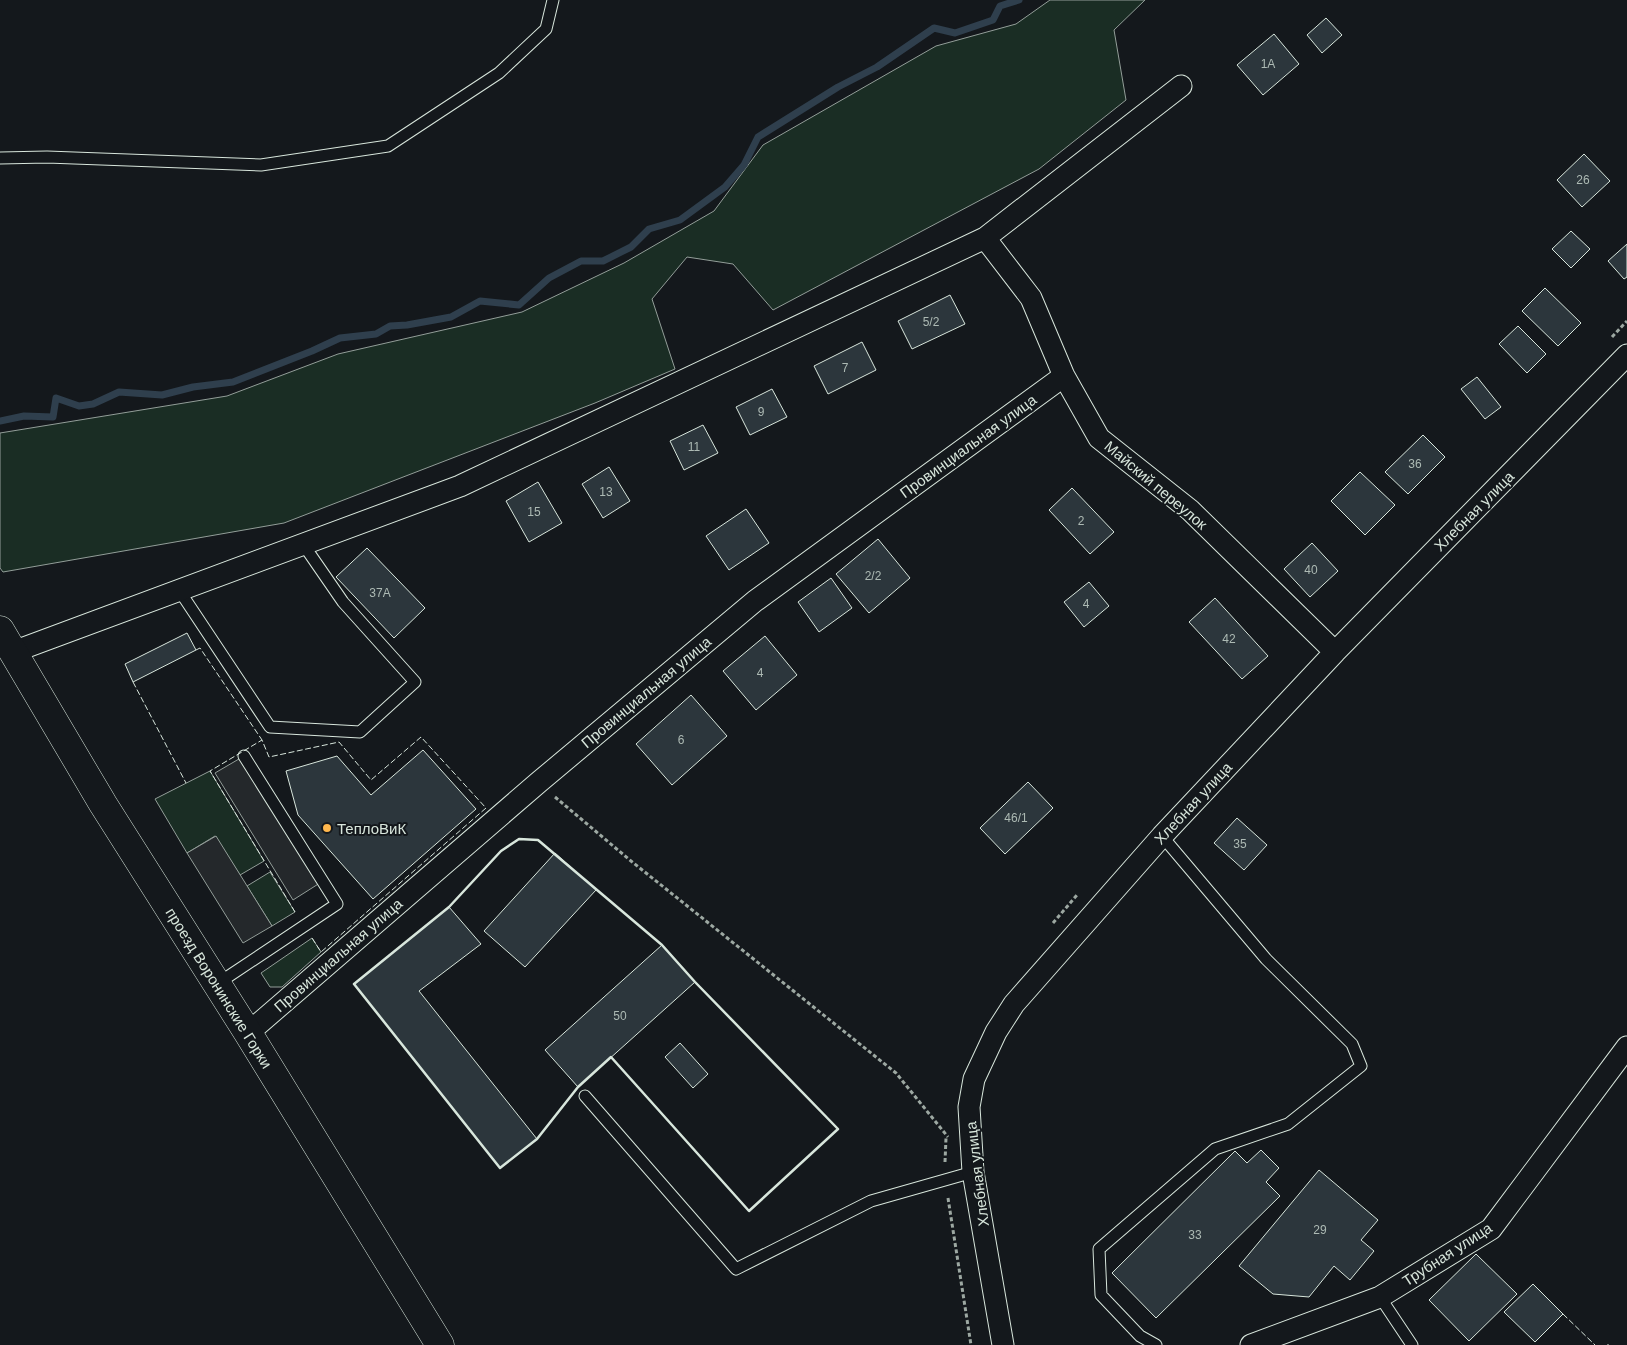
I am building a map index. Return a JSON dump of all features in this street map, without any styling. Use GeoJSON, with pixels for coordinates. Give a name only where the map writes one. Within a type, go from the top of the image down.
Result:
{"type":"FeatureCollection","features":[{"type":"Feature","properties":{"kind":"street"},"geometry":{"type":"LineString","coordinates":[[7,641],[179,590],[460,486],[985,238],[1180,86]]}},
{"type":"Feature","properties":{"kind":"street","name":"Майский переулок"},"geometry":{"type":"LineString","coordinates":[[985,238],[1031,298],[1064,376],[1099,438],[1190,510],[1335,652]]}},
{"type":"Feature","properties":{"kind":"street","name":"Хлебная улица"},"geometry":{"type":"LineString","coordinates":[[1003,1345],[974,1172],[969,1107],[974,1079],[996,1032],[1014,1004],[1162,836],[1335,652],[1625,361]]}},
{"type":"Feature","properties":{"kind":"street","name":"Провинциальная улица"},"geometry":{"type":"LineString","coordinates":[[248,1033],[539,782],[755,601],[1064,376]]}},
{"type":"Feature","properties":{"kind":"street","name":"проезд Воронинские Горки"},"geometry":{"type":"LineString","coordinates":[[7,641],[103,804],[248,1033],[440,1345]]}},
{"type":"Feature","properties":{"kind":"street","name":"Трубная улица"},"geometry":{"type":"LineString","coordinates":[[1250,1345],[1380,1297],[1491,1228],[1627,1047]]}},
{"type":"Feature","properties":{"kind":"lane"},"geometry":{"type":"LineString","coordinates":[[0,158],[47,157],[261,165],[388,146],[499,73],[546,29],[553,0]]}},
{"type":"Feature","properties":{"kind":"lane"},"geometry":{"type":"LineString","coordinates":[[179,590],[270,727],[360,732],[414,682],[343,602],[303,544]]}},
{"type":"Feature","properties":{"kind":"lane"},"geometry":{"type":"LineString","coordinates":[[217,984],[337,904],[244,756]]}},
{"type":"Feature","properties":{"kind":"lane"},"geometry":{"type":"LineString","coordinates":[[1156,1345],[1140,1336],[1101,1295],[1099,1249],[1215,1149],[1288,1124],[1361,1066],[1352,1044],[1266,960],[1162,836]]}},
{"type":"Feature","properties":{"kind":"lane"},"geometry":{"type":"LineString","coordinates":[[585,1096],[736,1269],[872,1201],[974,1172]]}},
{"type":"Feature","properties":{"kind":"lane"},"geometry":{"type":"LineString","coordinates":[[1380,1297],[1412,1345]]}},
{"type":"Feature","properties":{"kind":"path"},"geometry":{"type":"LineString","coordinates":[[539,782],[631,862],[896,1073],[974,1172]]}},
{"type":"Feature","properties":{"kind":"green space"},"geometry":{"type":"Polygon","coordinates":[[[1050,0],[1145,0],[1114,30],[1126,100],[1039,169],[773,310],[733,264],[687,257],[652,299],[675,369],[595,403],[284,523],[3,572],[0,568],[0,433],[227,396],[338,354],[522,312],[624,263],[714,211],[763,145],[936,46],[1016,24],[1050,0]]]}},
{"type":"Feature","properties":{"kind":"green space"},"geometry":{"type":"Polygon","coordinates":[[[210,771],[264,861],[240,875],[215,836],[187,853],[155,799],[210,771]]]}},
{"type":"Feature","properties":{"kind":"green space"},"geometry":{"type":"Polygon","coordinates":[[[270,872],[295,912],[272,926],[247,886],[270,872]]]}},
{"type":"Feature","properties":{"kind":"green space"},"geometry":{"type":"Polygon","coordinates":[[[312,938],[321,952],[282,987],[270,987],[261,973],[312,938]]]}},
{"type":"Feature","properties":{"kind":"shaded area"},"geometry":{"type":"Polygon","coordinates":[[[244,756],[323,881],[293,900],[215,773],[244,756]]]}},
{"type":"Feature","properties":{"kind":"shaded area"},"geometry":{"type":"Polygon","coordinates":[[[216,836],[272,926],[243,943],[187,853],[216,836]]]}},
{"type":"Feature","properties":{"kind":"building"},"geometry":{"type":"Polygon","coordinates":[[[1326,18],[1342,35],[1322,53],[1307,35],[1326,18]]]}},
{"type":"Feature","properties":{"kind":"building"},"geometry":{"type":"Polygon","coordinates":[[[1274,34],[1299,64],[1263,95],[1237,65],[1274,34]]]}},
{"type":"Feature","properties":{"kind":"building"},"geometry":{"type":"Polygon","coordinates":[[[1584,154],[1610,181],[1582,207],[1557,180],[1584,154]]]}},
{"type":"Feature","properties":{"kind":"building"},"geometry":{"type":"Polygon","coordinates":[[[1571,231],[1590,249],[1571,268],[1552,249],[1571,231]]]}},
{"type":"Feature","properties":{"kind":"building"},"geometry":{"type":"Polygon","coordinates":[[[1627,244],[1627,277],[1624,279],[1608,261],[1627,244]]]}},
{"type":"Feature","properties":{"kind":"building"},"geometry":{"type":"Polygon","coordinates":[[[1545,288],[1581,323],[1558,346],[1522,311],[1545,288]]]}},
{"type":"Feature","properties":{"kind":"building"},"geometry":{"type":"Polygon","coordinates":[[[950,295],[965,324],[912,349],[898,321],[950,295]]]}},
{"type":"Feature","properties":{"kind":"building"},"geometry":{"type":"Polygon","coordinates":[[[1518,326],[1546,354],[1527,373],[1499,344],[1518,326]]]}},
{"type":"Feature","properties":{"kind":"building"},"geometry":{"type":"Polygon","coordinates":[[[862,342],[876,370],[828,394],[814,366],[862,342]]]}},
{"type":"Feature","properties":{"kind":"building"},"geometry":{"type":"Polygon","coordinates":[[[1477,377],[1501,407],[1485,419],[1461,389],[1477,377]]]}},
{"type":"Feature","properties":{"kind":"building"},"geometry":{"type":"Polygon","coordinates":[[[772,389],[787,417],[750,435],[736,407],[772,389]]]}},
{"type":"Feature","properties":{"kind":"building"},"geometry":{"type":"Polygon","coordinates":[[[703,425],[718,453],[684,470],[670,441],[703,425]]]}},
{"type":"Feature","properties":{"kind":"building"},"geometry":{"type":"Polygon","coordinates":[[[1423,435],[1445,457],[1408,494],[1385,472],[1423,435]]]}},
{"type":"Feature","properties":{"kind":"building"},"geometry":{"type":"Polygon","coordinates":[[[609,467],[630,501],[603,518],[582,484],[609,467]]]}},
{"type":"Feature","properties":{"kind":"building"},"geometry":{"type":"Polygon","coordinates":[[[1360,472],[1395,505],[1365,535],[1331,501],[1360,472]]]}},
{"type":"Feature","properties":{"kind":"building"},"geometry":{"type":"Polygon","coordinates":[[[538,482],[562,523],[529,542],[506,501],[538,482]]]}},
{"type":"Feature","properties":{"kind":"building"},"geometry":{"type":"Polygon","coordinates":[[[1072,488],[1114,532],[1090,554],[1049,510],[1072,488]]]}},
{"type":"Feature","properties":{"kind":"building"},"geometry":{"type":"Polygon","coordinates":[[[746,509],[769,543],[729,570],[706,536],[746,509]]]}},
{"type":"Feature","properties":{"kind":"building"},"geometry":{"type":"Polygon","coordinates":[[[878,539],[910,578],[869,613],[836,574],[878,539]]]}},
{"type":"Feature","properties":{"kind":"building"},"geometry":{"type":"Polygon","coordinates":[[[1312,543],[1338,571],[1310,597],[1284,569],[1312,543]]]}},
{"type":"Feature","properties":{"kind":"building"},"geometry":{"type":"Polygon","coordinates":[[[367,548],[425,608],[394,638],[336,577],[367,548]]]}},
{"type":"Feature","properties":{"kind":"building"},"geometry":{"type":"Polygon","coordinates":[[[831,578],[852,608],[819,632],[798,602],[831,578]]]}},
{"type":"Feature","properties":{"kind":"building"},"geometry":{"type":"Polygon","coordinates":[[[1089,582],[1109,606],[1084,627],[1064,602],[1089,582]]]}},
{"type":"Feature","properties":{"kind":"building"},"geometry":{"type":"Polygon","coordinates":[[[1215,598],[1268,656],[1242,679],[1189,622],[1215,598]]]}},
{"type":"Feature","properties":{"kind":"building"},"geometry":{"type":"Polygon","coordinates":[[[187,633],[196,650],[133,682],[125,664],[187,633]]]}},
{"type":"Feature","properties":{"kind":"building"},"geometry":{"type":"Polygon","coordinates":[[[765,636],[797,675],[756,710],[723,671],[765,636]]]}},
{"type":"Feature","properties":{"kind":"building"},"geometry":{"type":"Polygon","coordinates":[[[691,695],[727,736],[672,785],[636,744],[691,695]]]}},
{"type":"Feature","properties":{"kind":"building"},"geometry":{"type":"Polygon","coordinates":[[[423,750],[476,809],[373,899],[298,815],[286,771],[337,756],[371,795],[423,750]]]}},
{"type":"Feature","properties":{"kind":"building"},"geometry":{"type":"Polygon","coordinates":[[[1028,782],[1053,808],[1005,854],[980,828],[1028,782]]]}},
{"type":"Feature","properties":{"kind":"building"},"geometry":{"type":"Polygon","coordinates":[[[1237,818],[1267,845],[1244,870],[1214,843],[1237,818]]]}},
{"type":"Feature","properties":{"kind":"building"},"geometry":{"type":"Polygon","coordinates":[[[555,853],[596,890],[525,967],[484,931],[555,853]]]}},
{"type":"Feature","properties":{"kind":"building"},"geometry":{"type":"Polygon","coordinates":[[[449,907],[481,944],[419,991],[537,1139],[500,1168],[354,984],[449,907]]]}},
{"type":"Feature","properties":{"kind":"building"},"geometry":{"type":"Polygon","coordinates":[[[662,945],[695,982],[578,1087],[545,1050],[662,945]]]}},
{"type":"Feature","properties":{"kind":"building"},"geometry":{"type":"Polygon","coordinates":[[[680,1043],[708,1074],[693,1088],[665,1057],[680,1043]]]}},
{"type":"Feature","properties":{"kind":"building"},"geometry":{"type":"Polygon","coordinates":[[[1261,1150],[1279,1168],[1266,1182],[1280,1196],[1156,1318],[1112,1273],[1235,1151],[1247,1163],[1261,1150]]]}},
{"type":"Feature","properties":{"kind":"building"},"geometry":{"type":"Polygon","coordinates":[[[1319,1170],[1378,1220],[1361,1240],[1374,1251],[1350,1280],[1334,1266],[1309,1297],[1273,1294],[1239,1266],[1319,1170]]]}},
{"type":"Feature","properties":{"kind":"building"},"geometry":{"type":"Polygon","coordinates":[[[1476,1254],[1517,1294],[1469,1341],[1429,1300],[1476,1254]]]}},
{"type":"Feature","properties":{"kind":"building"},"geometry":{"type":"Polygon","coordinates":[[[1533,1284],[1563,1314],[1535,1342],[1504,1312],[1533,1284]]]}},
{"type":"Feature","properties":{"kind":"waterway"},"geometry":{"type":"LineString","coordinates":[[0,421],[24,416],[53,417],[56,398],[79,406],[93,404],[119,392],[162,395],[193,387],[233,382],[340,338],[376,334],[390,326],[451,317],[480,301],[519,305],[549,278],[581,261],[603,261],[631,247],[649,229],[680,220],[725,187],[744,165],[758,137],[838,87],[877,67],[934,28],[955,33],[993,20],[1000,6],[1019,0]]}},
{"type":"Feature","properties":{"kind":"fence"},"geometry":{"type":"LineString","coordinates":[[196,650],[200,648],[262,740]]}},
{"type":"Feature","properties":{"kind":"fence"},"geometry":{"type":"LineString","coordinates":[[133,682],[186,783]]}},
{"type":"Feature","properties":{"kind":"fence"},"geometry":{"type":"LineString","coordinates":[[295,912],[210,771],[262,740],[269,757],[339,742],[371,780],[421,737],[486,808],[321,952],[312,938]]}},
{"type":"Feature","properties":{"kind":"fence"},"geometry":{"type":"LineString","coordinates":[[1563,1314],[1595,1345]]}},
{"type":"Feature","properties":{"kind":"wall"},"geometry":{"type":"LineString","coordinates":[[519,839],[538,840],[662,945],[695,982],[838,1129],[749,1211],[611,1057],[578,1087],[537,1139],[500,1168],[354,984],[449,907],[501,851],[519,839]]}},
{"type":"Feature","properties":{"kind":"place","name":"ТеплоВиК"},"geometry":{"type":"Point","coordinates":[327,828]}}]}
